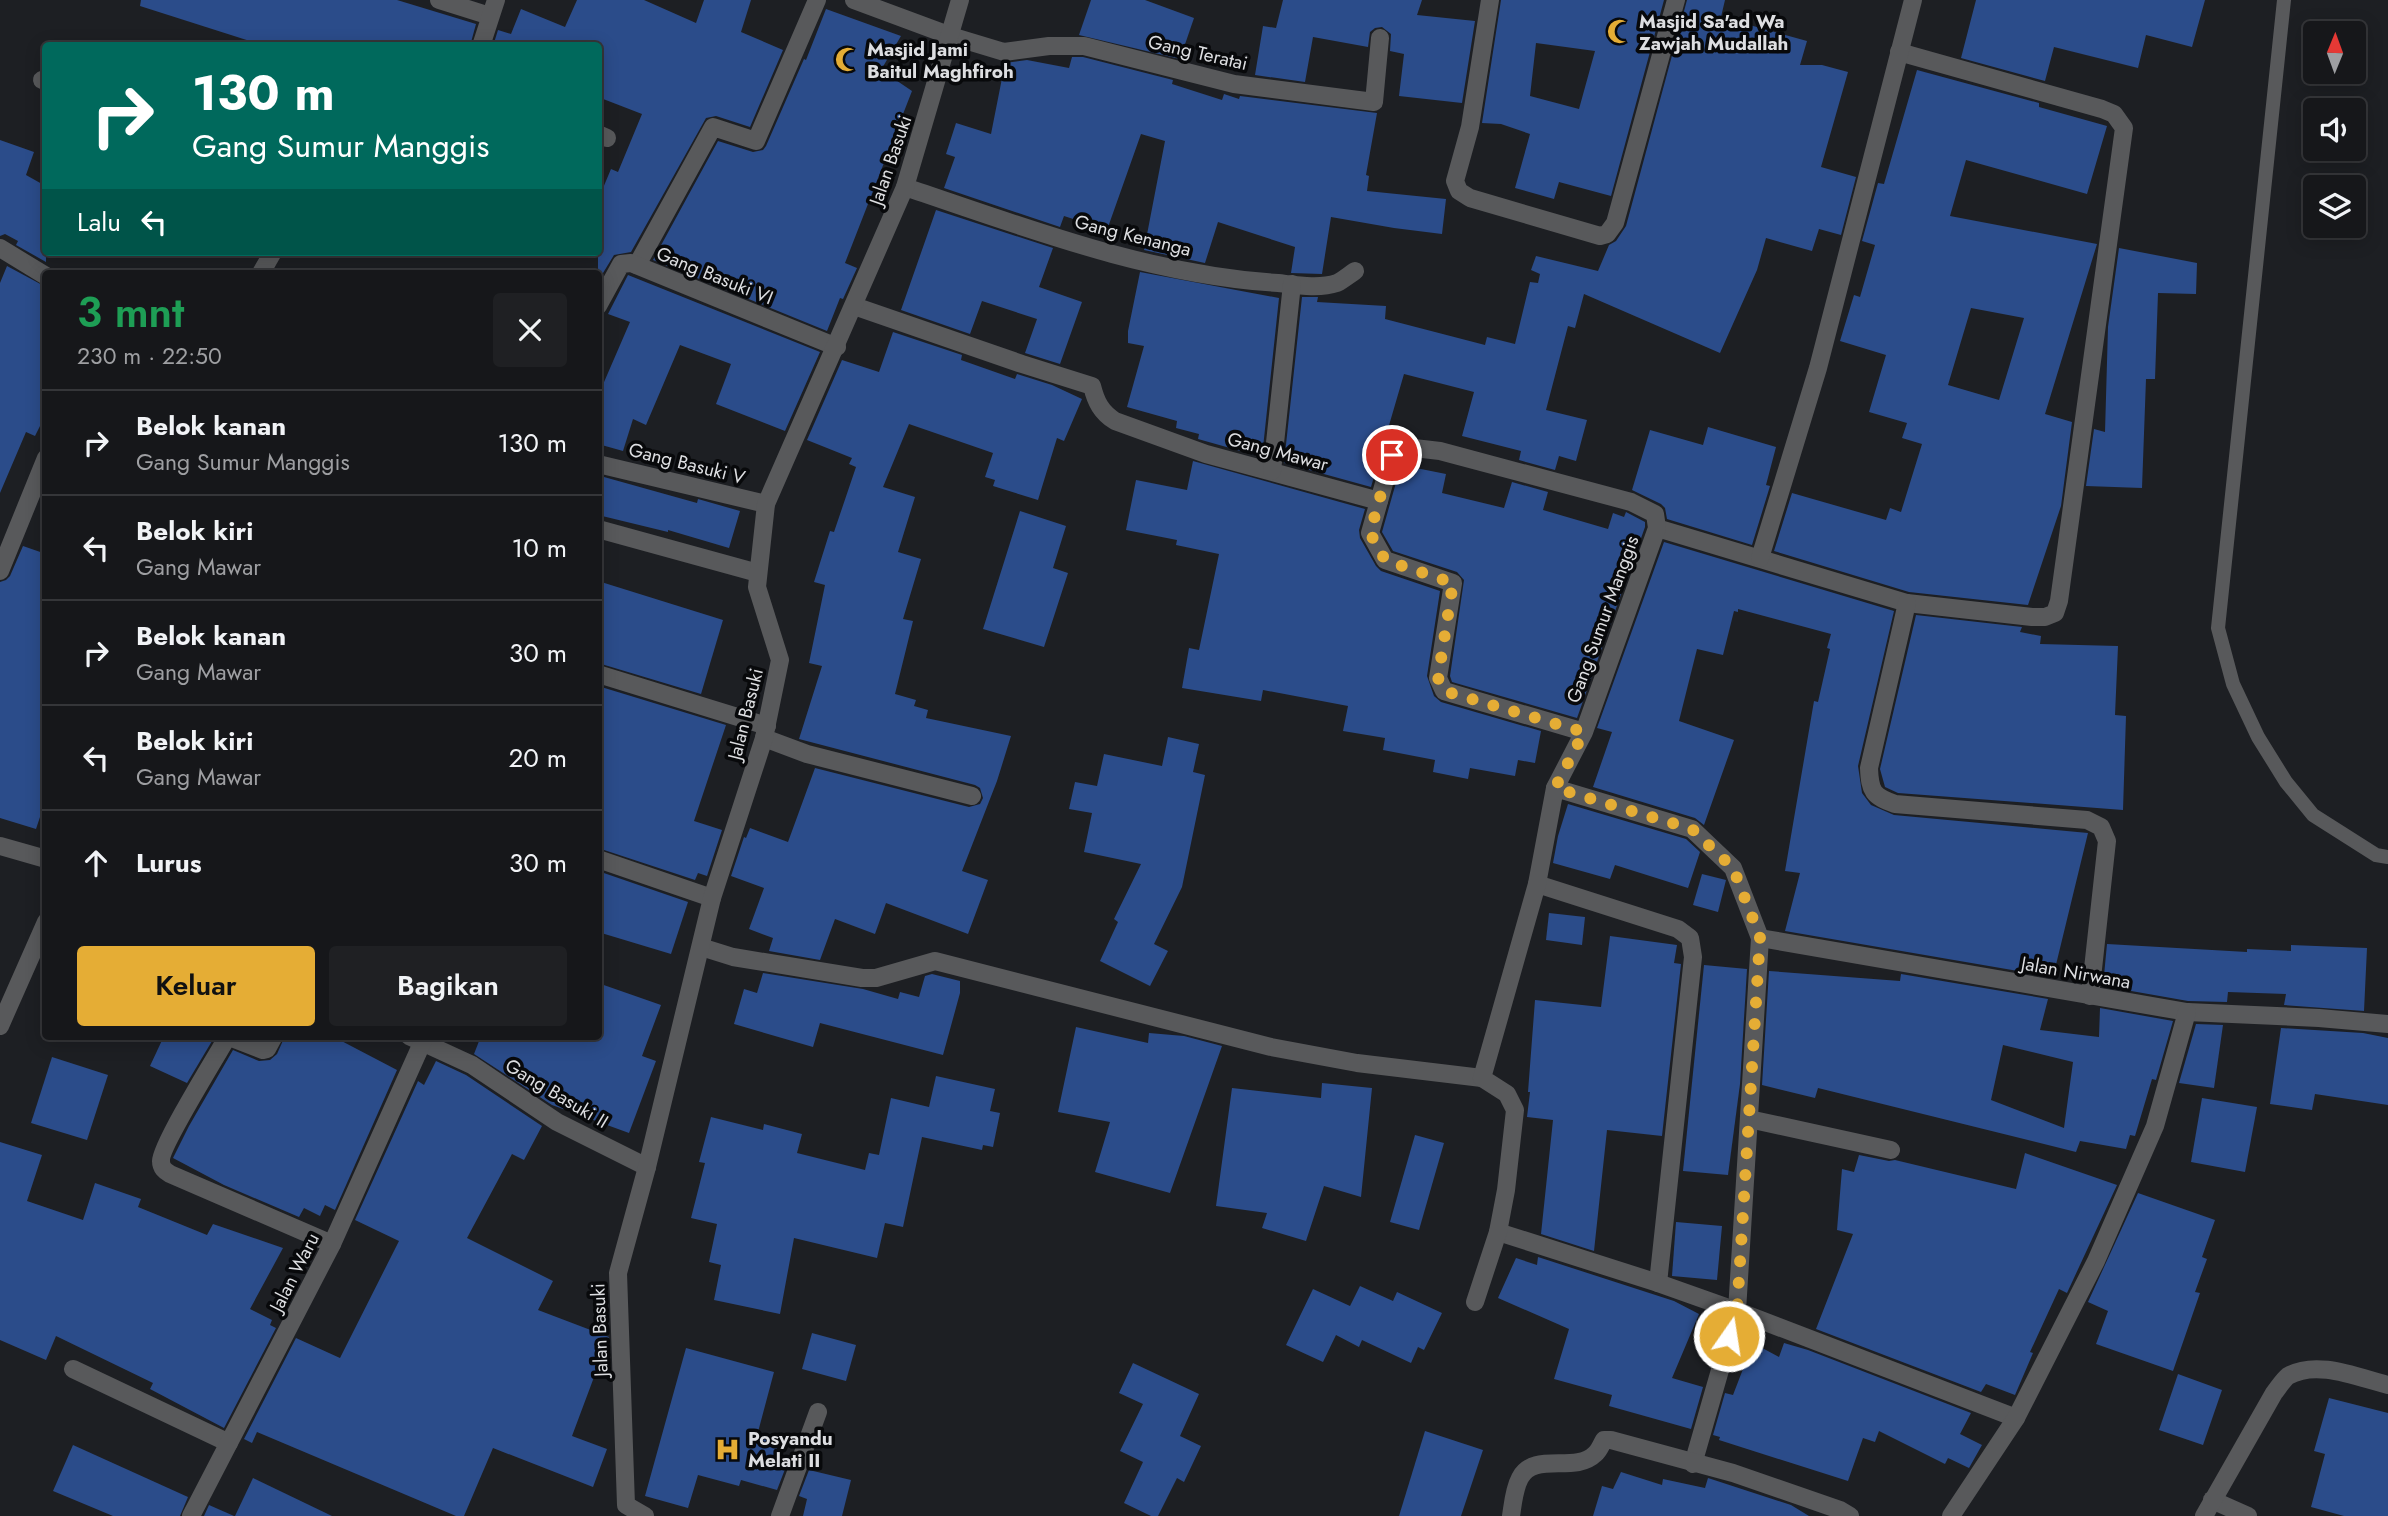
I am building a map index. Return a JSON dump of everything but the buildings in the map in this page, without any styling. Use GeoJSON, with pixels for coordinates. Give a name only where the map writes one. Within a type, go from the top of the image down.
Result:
{"type":"FeatureCollection","features":[{"type":"Feature","properties":{"kind":"street"},"geometry":{"type":"LineString","coordinates":[[439,0],[493,8],[482,42]]}},
{"type":"Feature","properties":{"kind":"street"},"geometry":{"type":"LineString","coordinates":[[637,265],[713,127],[756,141],[817,0]]}},
{"type":"Feature","properties":{"kind":"street"},"geometry":{"type":"LineString","coordinates":[[854,0],[951,36]]}},
{"type":"Feature","properties":{"kind":"street","name":"Jalan Basuki"},"geometry":{"type":"LineString","coordinates":[[645,1516],[626,1505],[618,1273],[647,1167],[712,898],[765,732],[780,660],[757,587],[766,504],[905,187],[960,0]]}},
{"type":"Feature","properties":{"kind":"street"},"geometry":{"type":"LineString","coordinates":[[1490,0],[1470,127],[1455,181],[1459,191],[1470,198],[1600,236],[1607,234],[1615,223],[1676,0]]}},
{"type":"Feature","properties":{"kind":"street"},"geometry":{"type":"LineString","coordinates":[[1760,558],[1818,368],[1913,0]]}},
{"type":"Feature","properties":{"kind":"street","name":"Gang Teratai"},"geometry":{"type":"LineString","coordinates":[[951,36],[1004,52],[1049,46],[1084,46],[1234,84],[1374,102],[1380,38]]}},
{"type":"Feature","properties":{"kind":"street"},"geometry":{"type":"LineString","coordinates":[[1584,732],[1444,691],[1438,678],[1453,583],[1385,560],[1370,533],[1396,446],[1440,451],[1631,502],[1656,514],[1657,528],[1907,603],[2032,617],[2045,617],[2054,613],[2059,601],[2124,128],[2114,114],[2102,109],[1899,52]]}},
{"type":"Feature","properties":{"kind":"street","name":"Gang Kenanga"},"geometry":{"type":"LineString","coordinates":[[905,187],[1091,248],[1168,269],[1258,282],[1313,286],[1337,283],[1355,271]]}},
{"type":"Feature","properties":{"kind":"street"},"geometry":{"type":"LineString","coordinates":[[0,248],[42,274]]}},
{"type":"Feature","properties":{"kind":"street","name":"Gang Basuki VI"},"geometry":{"type":"LineString","coordinates":[[602,299],[621,264],[631,263],[837,346]]}},
{"type":"Feature","properties":{"kind":"street"},"geometry":{"type":"LineString","coordinates":[[1272,471],[1292,284]]}},
{"type":"Feature","properties":{"kind":"street","name":"Gang Mawar"},"geometry":{"type":"LineString","coordinates":[[855,306],[1092,386],[1104,414],[1115,421],[1206,454],[1379,501]]}},
{"type":"Feature","properties":{"kind":"street","name":"Gang Basuki V"},"geometry":{"type":"LineString","coordinates":[[602,465],[766,504]]}},
{"type":"Feature","properties":{"kind":"street"},"geometry":{"type":"LineString","coordinates":[[0,571],[42,468]]}},
{"type":"Feature","properties":{"kind":"street","name":"Gang Sumur Manggis"},"geometry":{"type":"LineString","coordinates":[[1482,1078],[1537,884],[1555,788],[1584,732],[1657,528]]}},
{"type":"Feature","properties":{"kind":"street"},"geometry":{"type":"LineString","coordinates":[[602,530],[758,573]]}},
{"type":"Feature","properties":{"kind":"street"},"geometry":{"type":"LineString","coordinates":[[1907,603],[1869,768],[1870,788],[1880,798],[1895,804],[2087,820],[2101,827],[2107,841],[2090,996]]}},
{"type":"Feature","properties":{"kind":"street"},"geometry":{"type":"LineString","coordinates":[[602,675],[765,732],[807,754],[972,796]]}},
{"type":"Feature","properties":{"kind":"street"},"geometry":{"type":"LineString","coordinates":[[1555,788],[1692,829],[1733,868],[1760,937],[1737,1311],[1693,1464]]}},
{"type":"Feature","properties":{"kind":"street"},"geometry":{"type":"LineString","coordinates":[[0,846],[42,858]]}},
{"type":"Feature","properties":{"kind":"street"},"geometry":{"type":"LineString","coordinates":[[602,860],[712,898]]}},
{"type":"Feature","properties":{"kind":"street"},"geometry":{"type":"LineString","coordinates":[[1537,884],[1678,929],[1690,938],[1693,957],[1658,1283]]}},
{"type":"Feature","properties":{"kind":"street","name":"Jalan Nirwana"},"geometry":{"type":"LineString","coordinates":[[1760,937],[2187,1012],[2388,1024]]}},
{"type":"Feature","properties":{"kind":"street"},"geometry":{"type":"LineString","coordinates":[[701,947],[733,957],[862,978],[876,978],[935,961],[1271,1047],[1357,1063],[1482,1078],[1507,1094],[1515,1110],[1498,1232],[1475,1303]]}},
{"type":"Feature","properties":{"kind":"street"},"geometry":{"type":"LineString","coordinates":[[0,1026],[38,956]]}},
{"type":"Feature","properties":{"kind":"street"},"geometry":{"type":"LineString","coordinates":[[1951,1516],[2016,1418],[2096,1261],[2155,1126],[2187,1012]]}},
{"type":"Feature","properties":{"kind":"street"},"geometry":{"type":"LineString","coordinates":[[225,1040],[172,1134],[161,1158],[163,1168],[170,1174],[332,1244]]}},
{"type":"Feature","properties":{"kind":"street"},"geometry":{"type":"LineString","coordinates":[[237,1040],[263,1050],[268,1049],[272,1040]]}},
{"type":"Feature","properties":{"kind":"street","name":"Jalan Waru"},"geometry":{"type":"LineString","coordinates":[[191,1516],[332,1244],[415,1040]]}},
{"type":"Feature","properties":{"kind":"street","name":"Gang Basuki II"},"geometry":{"type":"LineString","coordinates":[[420,1040],[472,1065],[557,1122],[647,1167]]}},
{"type":"Feature","properties":{"kind":"street"},"geometry":{"type":"LineString","coordinates":[[1749,1119],[1891,1150]]}},
{"type":"Feature","properties":{"kind":"street"},"geometry":{"type":"LineString","coordinates":[[1498,1232],[1737,1311],[2016,1418]]}},
{"type":"Feature","properties":{"kind":"street"},"geometry":{"type":"LineString","coordinates":[[2248,1516],[2208,1508],[2274,1393],[2287,1377],[2307,1369],[2330,1371],[2388,1385]]}},
{"type":"Feature","properties":{"kind":"street"},"geometry":{"type":"LineString","coordinates":[[73,1370],[229,1443]]}},
{"type":"Feature","properties":{"kind":"street"},"geometry":{"type":"LineString","coordinates":[[780,1516],[818,1412]]}},
{"type":"Feature","properties":{"kind":"street"},"geometry":{"type":"LineString","coordinates":[[1511,1516],[1520,1476],[1529,1467],[1585,1461],[1596,1454],[1604,1440],[1732,1473],[1840,1510],[1850,1516]]}},
{"type":"Feature","properties":{"kind":"lane"},"geometry":{"type":"LineString","coordinates":[[2284,0],[2218,628],[2233,684],[2258,737],[2286,782],[2313,815],[2376,855],[2388,857]]}},
{"type":"Feature","properties":{"kind":"place","name":"Masjid Sa'ad Wa Zawjah Mudallah"},"geometry":{"type":"Point","coordinates":[1619,32]}},
{"type":"Feature","properties":{"kind":"place","name":"Masjid Jami Baitul Maghfiroh"},"geometry":{"type":"Point","coordinates":[847,60]}},
{"type":"Feature","properties":{"kind":"place","name":"Posyandu Melati II"},"geometry":{"type":"Point","coordinates":[728,1449]}},
{"type":"Feature","properties":{"kind":"route"},"geometry":{"type":"LineString","coordinates":[[1392,455],[1370,533],[1385,560],[1453,583],[1438,678],[1444,691],[1584,732],[1555,788],[1692,829],[1733,868],[1760,937],[1737,1311],[1729,1336]]}}]}
